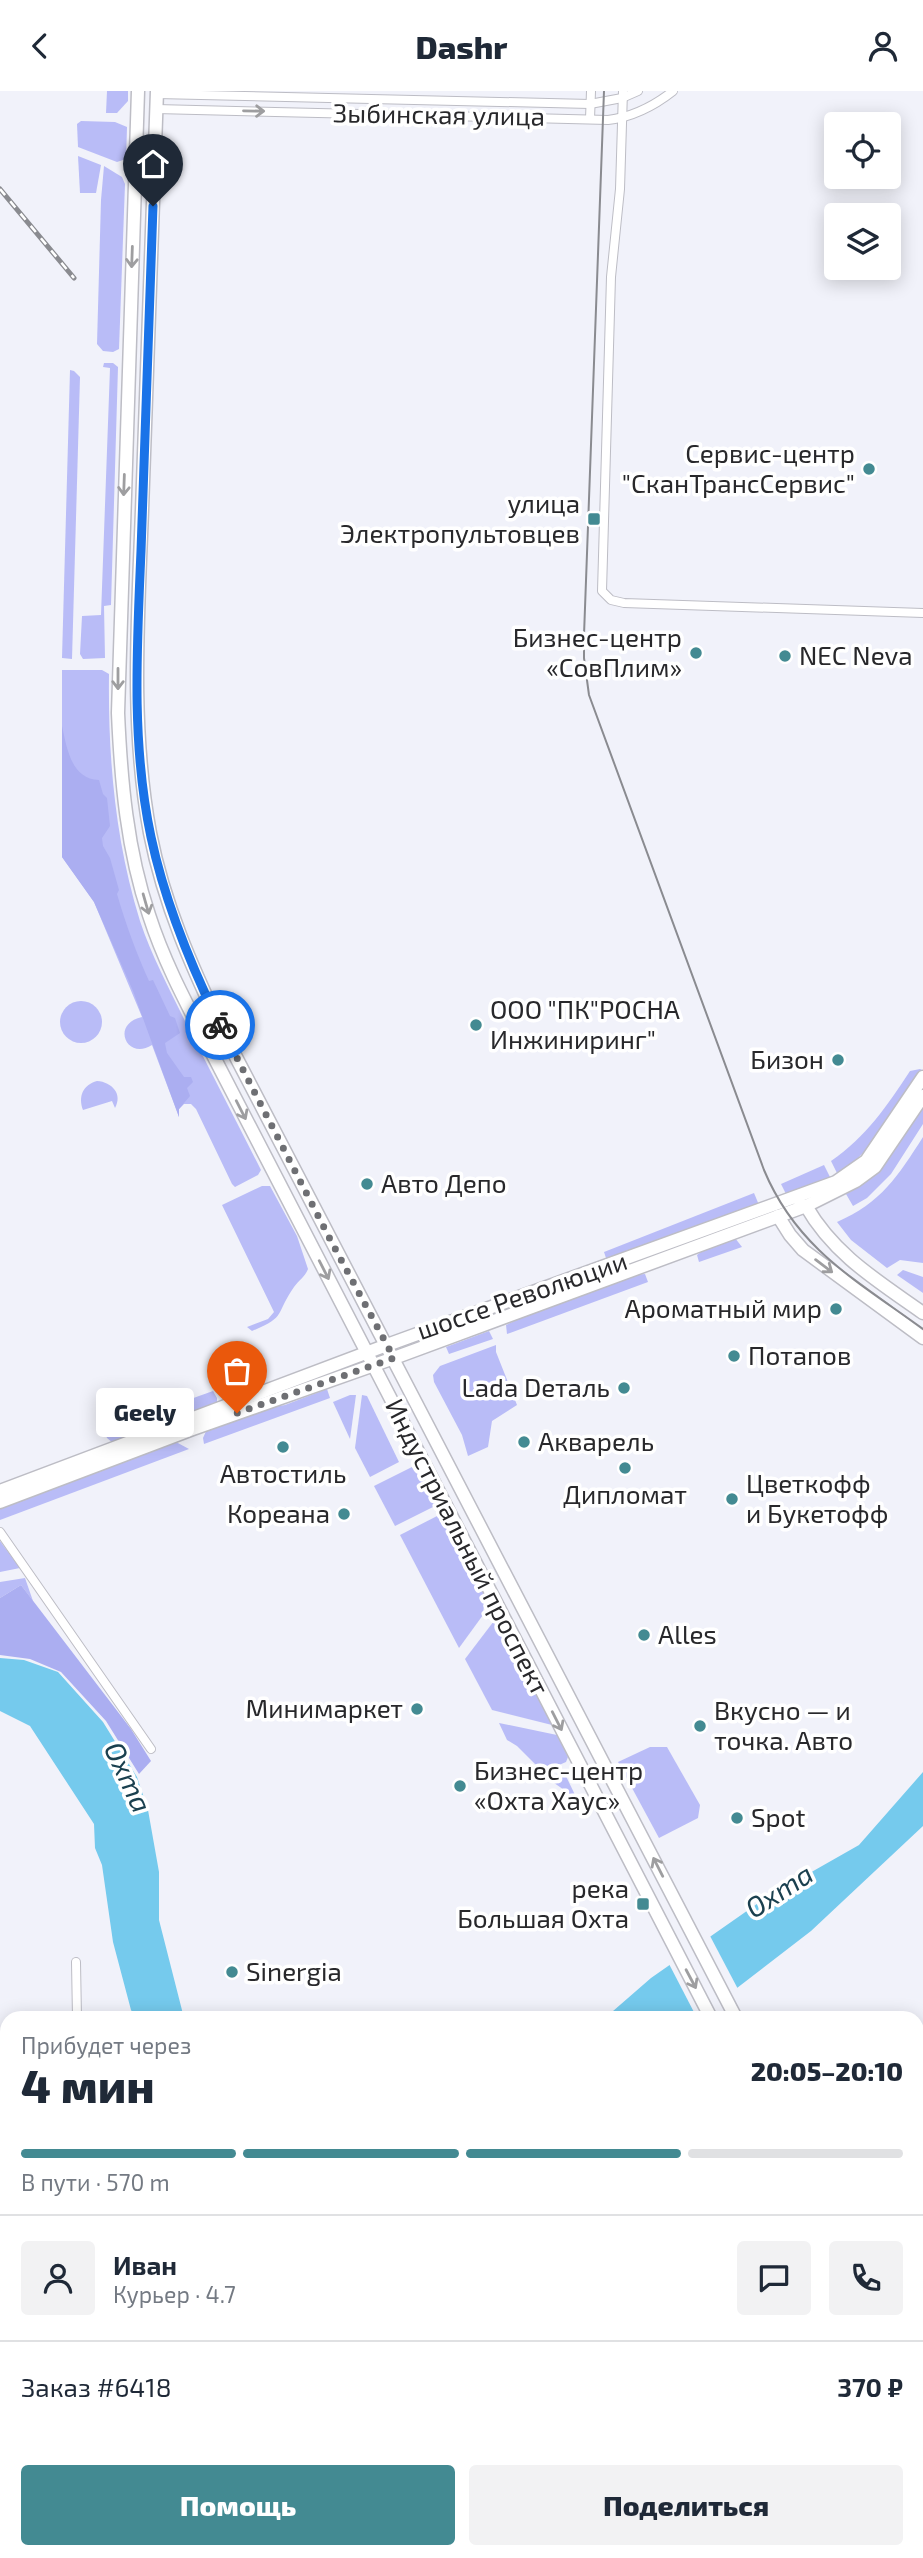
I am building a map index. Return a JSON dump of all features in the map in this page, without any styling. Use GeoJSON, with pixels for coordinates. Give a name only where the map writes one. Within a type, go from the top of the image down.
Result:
{"type":"FeatureCollection","features":[{"type":"Feature","properties":{"kind":"main road","name":"Индустриальный проспект"},"geometry":{"type":"LineString","coordinates":[[138,91],[118,689],[120,761],[130,842],[148,913],[171,973],[708,2011]]}},
{"type":"Feature","properties":{"kind":"main road","name":"Индустриальный проспект"},"geometry":{"type":"LineString","coordinates":[[157,92],[139,583],[137,731],[150,835],[168,902],[200,985],[728,2003]]}},
{"type":"Feature","properties":{"kind":"main road","name":"шоссе Революции"},"geometry":{"type":"LineString","coordinates":[[0,1491],[548,1285],[836,1182],[866,1161],[923,1077]]}},
{"type":"Feature","properties":{"kind":"main road","name":"шоссе Революции"},"geometry":{"type":"LineString","coordinates":[[0,1502],[806,1206],[856,1181],[875,1167],[923,1096]]}},
{"type":"Feature","properties":{"kind":"main road"},"geometry":{"type":"LineString","coordinates":[[923,1313],[861,1269],[833,1245],[817,1226],[806,1206],[786,1201],[778,1216],[803,1250],[923,1338]]}},
{"type":"Feature","properties":{"kind":"main road"},"geometry":{"type":"LineString","coordinates":[[668,1935],[687,1923]]}},
{"type":"Feature","properties":{"kind":"main road"},"geometry":{"type":"LineString","coordinates":[[716,2011],[728,2003],[732,2011]]}},
{"type":"Feature","properties":{"kind":"street"},"geometry":{"type":"LineString","coordinates":[[590,119],[591,91]]}},
{"type":"Feature","properties":{"kind":"street","name":"Зыбинская улица"},"geometry":{"type":"LineString","coordinates":[[157,92],[590,104],[638,91]]}},
{"type":"Feature","properties":{"kind":"street","name":"Зыбинская улица"},"geometry":{"type":"LineString","coordinates":[[156,109],[622,118],[650,106],[673,91]]}},
{"type":"Feature","properties":{"kind":"street"},"geometry":{"type":"LineString","coordinates":[[623,94],[620,189],[611,277],[602,591],[611,600],[624,603],[923,613]]}},
{"type":"Feature","properties":{"kind":"street"},"geometry":{"type":"LineString","coordinates":[[0,1532],[152,1749]]}},
{"type":"Feature","properties":{"kind":"street"},"geometry":{"type":"LineString","coordinates":[[76,1962],[77,2011]]}},
{"type":"Feature","properties":{"kind":"shaded area"},"geometry":{"type":"Polygon","coordinates":[[[107,91],[128,91],[128,101],[117,113],[106,113],[107,91]]]}},
{"type":"Feature","properties":{"kind":"shaded area"},"geometry":{"type":"Polygon","coordinates":[[[81,121],[115,122],[127,127],[126,159],[117,162],[78,147],[77,124],[81,121]]]}},
{"type":"Feature","properties":{"kind":"shaded area"},"geometry":{"type":"Polygon","coordinates":[[[78,156],[101,165],[96,193],[80,193],[78,156]]]}},
{"type":"Feature","properties":{"kind":"shaded area"},"geometry":{"type":"Polygon","coordinates":[[[104,166],[122,177],[125,184],[119,349],[113,352],[103,351],[97,344],[104,166]]]}},
{"type":"Feature","properties":{"kind":"shaded area"},"geometry":{"type":"Polygon","coordinates":[[[104,363],[113,363],[118,367],[111,605],[104,606],[105,658],[83,659],[80,654],[82,616],[101,615],[110,368],[103,367],[104,363]]]}},
{"type":"Feature","properties":{"kind":"shaded area"},"geometry":{"type":"Polygon","coordinates":[[[70,370],[80,377],[72,659],[62,658],[70,370]]]}},
{"type":"Feature","properties":{"kind":"shaded area"},"geometry":{"type":"Polygon","coordinates":[[[62,670],[102,670],[109,674],[115,799],[131,891],[140,921],[162,973],[261,1170],[258,1175],[235,1187],[196,1109],[191,1104],[184,1104],[179,1109],[179,1117],[152,1045],[143,1049],[135,1048],[126,1040],[127,1027],[132,1021],[142,1017],[94,902],[62,857],[62,670]]]}},
{"type":"Feature","properties":{"kind":"shaded area"},"geometry":{"type":"Polygon","coordinates":[[[62,726],[76,768],[82,774],[99,780],[107,798],[110,826],[102,838],[119,890],[117,894],[120,905],[149,981],[153,980],[170,1016],[175,1018],[180,1033],[165,1043],[167,1053],[184,1077],[191,1077],[193,1082],[187,1088],[190,1096],[179,1109],[179,1117],[133,991],[94,902],[62,857],[62,726]]]}},
{"type":"Feature","properties":{"kind":"shaded area"},"geometry":{"type":"Polygon","coordinates":[[[81,1001],[96,1007],[102,1022],[96,1037],[81,1043],[66,1037],[60,1022],[66,1007],[81,1001]]]}},
{"type":"Feature","properties":{"kind":"shaded area"},"geometry":{"type":"Polygon","coordinates":[[[922,1070],[895,1113],[875,1140],[851,1164],[837,1173],[831,1161],[865,1131],[910,1071],[922,1070]]]}},
{"type":"Feature","properties":{"kind":"shaded area"},"geometry":{"type":"Polygon","coordinates":[[[97,1081],[115,1090],[118,1098],[115,1108],[112,1101],[83,1110],[83,1092],[88,1085],[97,1081]]]}},
{"type":"Feature","properties":{"kind":"shaded area"},"geometry":{"type":"Polygon","coordinates":[[[923,1107],[923,1124],[891,1174],[867,1198],[853,1206],[846,1194],[881,1167],[923,1107]]]}},
{"type":"Feature","properties":{"kind":"shaded area"},"geometry":{"type":"Polygon","coordinates":[[[923,1137],[923,1263],[900,1260],[887,1268],[851,1240],[837,1222],[877,1197],[905,1164],[923,1137]]]}},
{"type":"Feature","properties":{"kind":"shaded area"},"geometry":{"type":"Polygon","coordinates":[[[824,1165],[830,1177],[786,1194],[781,1184],[824,1165]]]}},
{"type":"Feature","properties":{"kind":"shaded area"},"geometry":{"type":"Polygon","coordinates":[[[262,1186],[270,1186],[297,1236],[308,1269],[276,1318],[252,1331],[247,1327],[268,1319],[274,1312],[222,1205],[262,1186]]]}},
{"type":"Feature","properties":{"kind":"shaded area"},"geometry":{"type":"Polygon","coordinates":[[[754,1193],[759,1205],[614,1258],[606,1258],[604,1252],[754,1193]]]}},
{"type":"Feature","properties":{"kind":"shaded area"},"geometry":{"type":"Polygon","coordinates":[[[735,1238],[742,1247],[699,1262],[697,1255],[709,1246],[735,1238]]]}},
{"type":"Feature","properties":{"kind":"shaded area"},"geometry":{"type":"Polygon","coordinates":[[[903,1270],[923,1277],[923,1293],[897,1275],[903,1270]]]}},
{"type":"Feature","properties":{"kind":"shaded area"},"geometry":{"type":"Polygon","coordinates":[[[645,1274],[648,1282],[507,1334],[506,1325],[552,1304],[632,1275],[645,1274]]]}},
{"type":"Feature","properties":{"kind":"shaded area"},"geometry":{"type":"Polygon","coordinates":[[[489,1331],[493,1339],[449,1354],[446,1347],[489,1331]]]}},
{"type":"Feature","properties":{"kind":"shaded area"},"geometry":{"type":"Polygon","coordinates":[[[496,1345],[496,1352],[517,1405],[492,1421],[488,1447],[468,1456],[462,1435],[434,1382],[433,1375],[440,1366],[496,1345]]]}},
{"type":"Feature","properties":{"kind":"shaded area"},"geometry":{"type":"Polygon","coordinates":[[[255,1376],[253,1388],[235,1398],[223,1388],[255,1376]]]}},
{"type":"Feature","properties":{"kind":"shaded area"},"geometry":{"type":"Polygon","coordinates":[[[327,1389],[330,1398],[204,1444],[203,1438],[207,1429],[256,1410],[285,1405],[327,1389]]]}},
{"type":"Feature","properties":{"kind":"shaded area"},"geometry":{"type":"Polygon","coordinates":[[[213,1391],[217,1405],[113,1443],[107,1438],[104,1430],[213,1391]]]}},
{"type":"Feature","properties":{"kind":"shaded area"},"geometry":{"type":"Polygon","coordinates":[[[356,1395],[350,1439],[333,1402],[356,1395]]]}},
{"type":"Feature","properties":{"kind":"shaded area"},"geometry":{"type":"Polygon","coordinates":[[[362,1395],[367,1396],[399,1462],[370,1477],[355,1448],[362,1395]]]}},
{"type":"Feature","properties":{"kind":"shaded area"},"geometry":{"type":"Polygon","coordinates":[[[176,1442],[189,1449],[0,1520],[0,1507],[176,1442]]]}},
{"type":"Feature","properties":{"kind":"shaded area"},"geometry":{"type":"Polygon","coordinates":[[[412,1467],[432,1490],[438,1502],[437,1505],[395,1526],[374,1486],[412,1467]]]}},
{"type":"Feature","properties":{"kind":"shaded area"},"geometry":{"type":"Polygon","coordinates":[[[445,1514],[485,1594],[483,1615],[459,1648],[400,1535],[445,1514]]]}},
{"type":"Feature","properties":{"kind":"shaded area"},"geometry":{"type":"Polygon","coordinates":[[[0,1541],[20,1568],[0,1572],[0,1541]]]}},
{"type":"Feature","properties":{"kind":"shaded area"},"geometry":{"type":"Polygon","coordinates":[[[25,1578],[33,1601],[21,1585],[0,1598],[0,1582],[25,1578]]]}},
{"type":"Feature","properties":{"kind":"shaded area"},"geometry":{"type":"Polygon","coordinates":[[[21,1585],[131,1729],[151,1761],[139,1774],[106,1721],[61,1672],[30,1659],[0,1655],[0,1598],[21,1585]]]}},
{"type":"Feature","properties":{"kind":"shaded area"},"geometry":{"type":"Polygon","coordinates":[[[497,1617],[552,1725],[492,1710],[465,1659],[497,1617]]]}},
{"type":"Feature","properties":{"kind":"shaded area"},"geometry":{"type":"Polygon","coordinates":[[[499,1723],[557,1735],[568,1757],[566,1762],[543,1772],[517,1746],[507,1740],[499,1723]]]}},
{"type":"Feature","properties":{"kind":"shaded area"},"geometry":{"type":"Polygon","coordinates":[[[650,1747],[667,1747],[700,1805],[698,1818],[659,1838],[618,1762],[650,1747]]]}},
{"type":"Feature","properties":{"kind":"shaded area"},"geometry":{"type":"Polygon","coordinates":[[[564,1772],[577,1799],[547,1778],[564,1772]]]}},
{"type":"Feature","properties":{"kind":"water","name":"Охта"},"geometry":{"type":"Polygon","coordinates":[[[0,1658],[24,1660],[58,1672],[103,1722],[137,1777],[148,1810],[159,1872],[159,1920],[182,2011],[131,2010],[113,1942],[102,1865],[95,1848],[94,1824],[30,1726],[0,1711],[0,1658]]]}},
{"type":"Feature","properties":{"kind":"water","name":"Охта"},"geometry":{"type":"Polygon","coordinates":[[[923,1772],[923,1826],[811,1931],[707,2011],[613,2011],[651,1978],[764,1899],[859,1845],[923,1772]]]}},
{"type":"Feature","properties":{"kind":"pier"},"geometry":{"type":"Polygon","coordinates":[[[709,1934],[739,1991],[712,2011],[693,2011],[668,1962],[709,1934]]]}},
{"type":"Feature","properties":{"kind":"tram line"},"geometry":{"type":"LineString","coordinates":[[604,91],[584,635],[589,695],[764,1170],[778,1198],[793,1221],[831,1261],[923,1329]]}},
{"type":"Feature","properties":{"kind":"railway"},"geometry":{"type":"LineString","coordinates":[[0,189],[74,278]]}},
{"type":"Feature","properties":{"kind":"way so far"},"geometry":{"type":"LineString","coordinates":[[220,1025],[394,1358],[237,1413]]}},
{"type":"Feature","properties":{"kind":"place","name":"Сервис-центр \"СканТрансСервис\""},"geometry":{"type":"Point","coordinates":[869,469]}},
{"type":"Feature","properties":{"kind":"place","name":"улица Электропультовцев"},"geometry":{"type":"Point","coordinates":[594,519]}},
{"type":"Feature","properties":{"kind":"place","name":"Бизнес-центр «СовПлим»"},"geometry":{"type":"Point","coordinates":[696,653]}},
{"type":"Feature","properties":{"kind":"place","name":"NEC Neva"},"geometry":{"type":"Point","coordinates":[785,656]}},
{"type":"Feature","properties":{"kind":"place","name":"ООО \"ПК\"РОСНА Инжиниринг\""},"geometry":{"type":"Point","coordinates":[476,1025]}},
{"type":"Feature","properties":{"kind":"place","name":"Бизон"},"geometry":{"type":"Point","coordinates":[838,1060]}},
{"type":"Feature","properties":{"kind":"place","name":"Авто Депо"},"geometry":{"type":"Point","coordinates":[367,1184]}},
{"type":"Feature","properties":{"kind":"place","name":"Ароматный мир"},"geometry":{"type":"Point","coordinates":[836,1309]}},
{"type":"Feature","properties":{"kind":"place","name":"Потапов"},"geometry":{"type":"Point","coordinates":[734,1356]}},
{"type":"Feature","properties":{"kind":"place","name":"Lada Dеталь"},"geometry":{"type":"Point","coordinates":[624,1388]}},
{"type":"Feature","properties":{"kind":"place","name":"Geely"},"geometry":{"type":"Point","coordinates":[237,1413]}},
{"type":"Feature","properties":{"kind":"place","name":"Акварель"},"geometry":{"type":"Point","coordinates":[524,1442]}},
{"type":"Feature","properties":{"kind":"place","name":"Автостиль"},"geometry":{"type":"Point","coordinates":[283,1447]}},
{"type":"Feature","properties":{"kind":"place","name":"Дипломат"},"geometry":{"type":"Point","coordinates":[625,1468]}},
{"type":"Feature","properties":{"kind":"place","name":"Цветкофф и Букетофф"},"geometry":{"type":"Point","coordinates":[732,1499]}},
{"type":"Feature","properties":{"kind":"place","name":"Кореана"},"geometry":{"type":"Point","coordinates":[344,1514]}},
{"type":"Feature","properties":{"kind":"place","name":"Alles"},"geometry":{"type":"Point","coordinates":[644,1635]}},
{"type":"Feature","properties":{"kind":"place","name":"Минимаркет"},"geometry":{"type":"Point","coordinates":[417,1709]}},
{"type":"Feature","properties":{"kind":"place","name":"Вкусно — и точка. Авто"},"geometry":{"type":"Point","coordinates":[700,1726]}},
{"type":"Feature","properties":{"kind":"place","name":"Бизнес-центр «Охта Хаус»"},"geometry":{"type":"Point","coordinates":[460,1786]}},
{"type":"Feature","properties":{"kind":"place","name":"Spot"},"geometry":{"type":"Point","coordinates":[737,1818]}},
{"type":"Feature","properties":{"kind":"place","name":"река Большая Охта"},"geometry":{"type":"Point","coordinates":[643,1904]}},
{"type":"Feature","properties":{"kind":"place","name":"Sinergia"},"geometry":{"type":"Point","coordinates":[232,1972]}},
{"type":"Feature","properties":{"kind":"route"},"geometry":{"type":"LineString","coordinates":[[153,206],[138,611],[137,731],[140,769],[150,835],[168,902],[187,957],[220,1025]]}}]}
